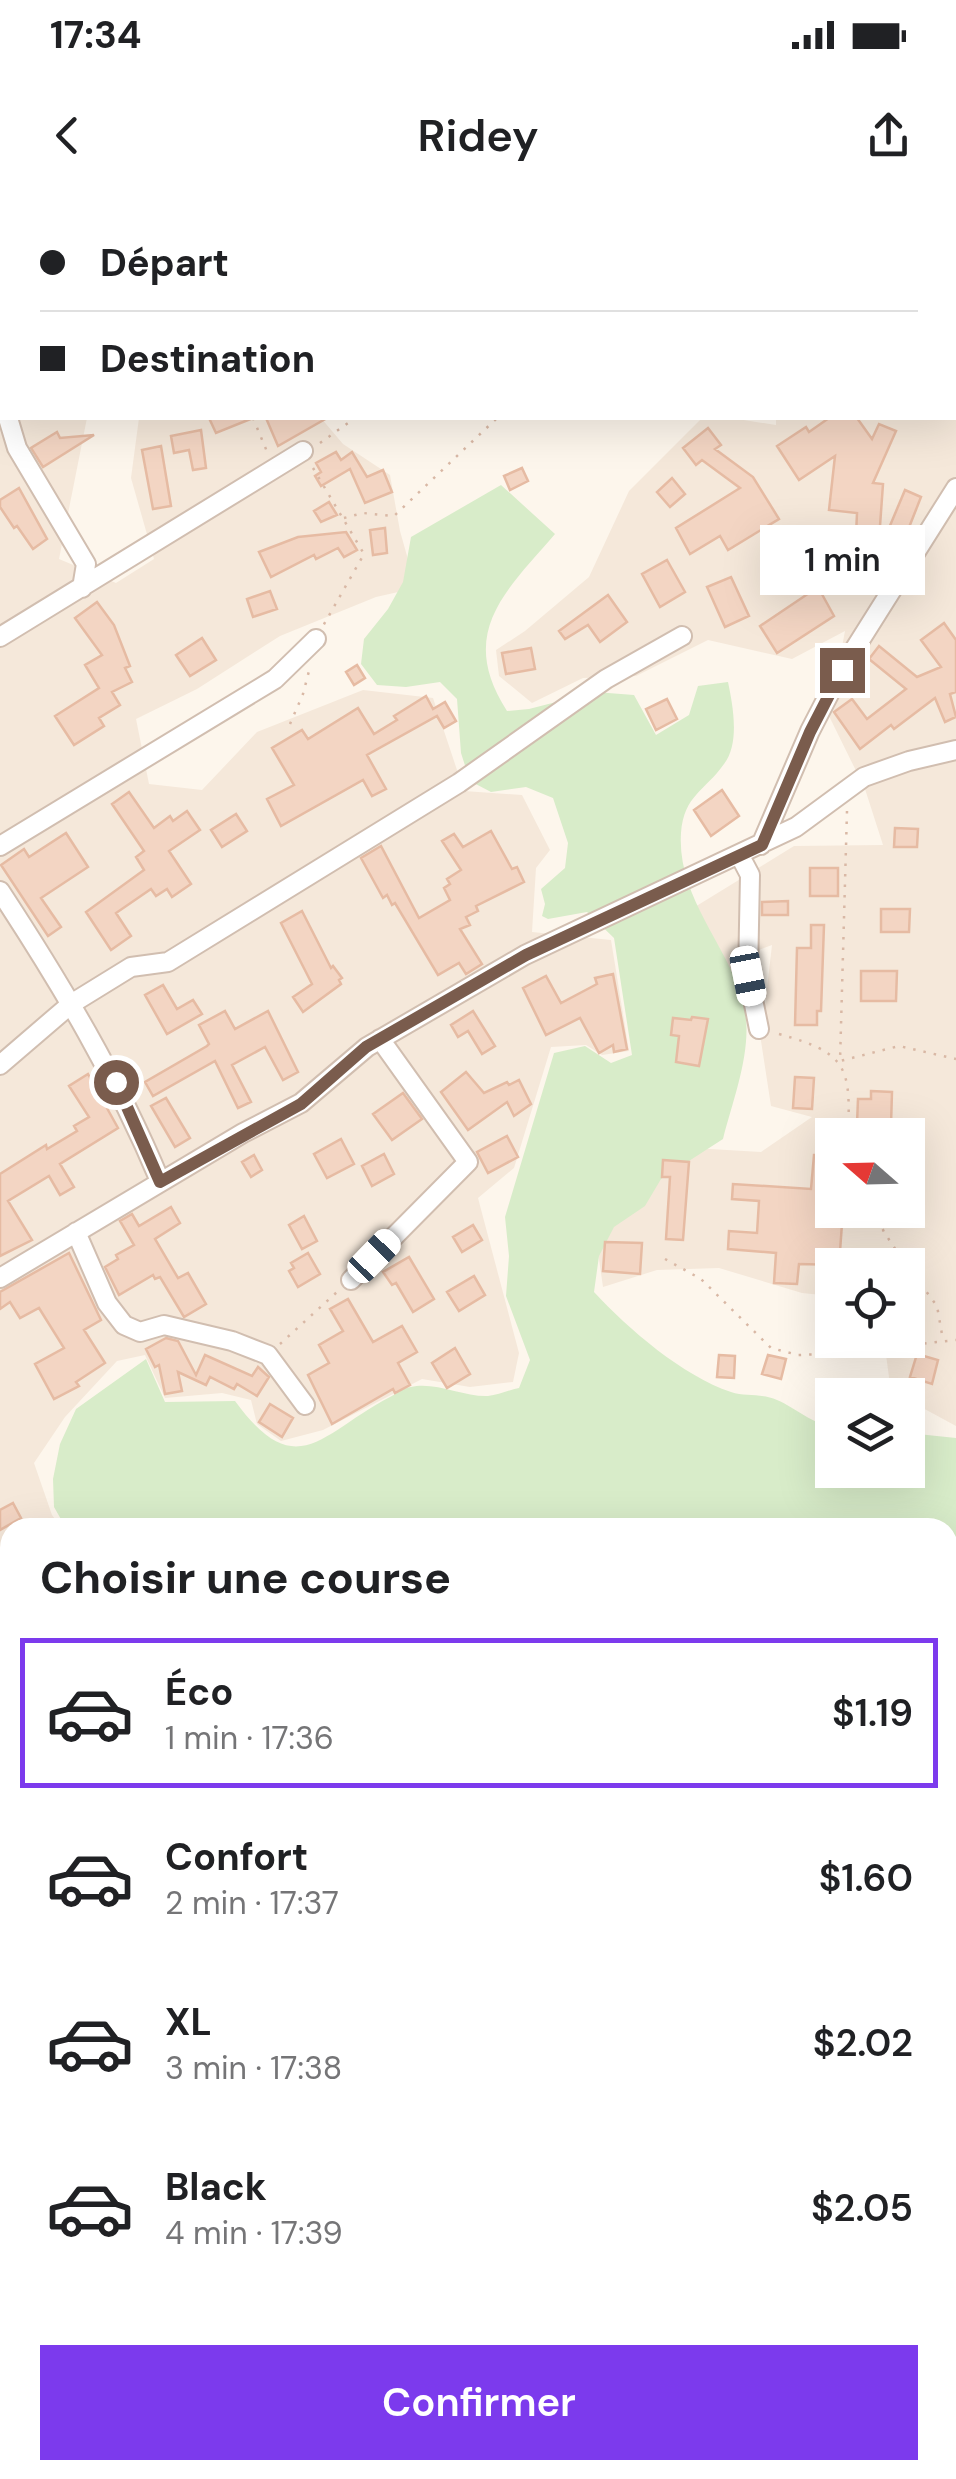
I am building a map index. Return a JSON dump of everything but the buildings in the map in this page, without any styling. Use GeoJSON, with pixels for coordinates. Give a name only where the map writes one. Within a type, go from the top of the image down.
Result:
{"type":"FeatureCollection","features":[{"type":"Feature","properties":{"kind":"street"},"geometry":{"type":"LineString","coordinates":[[9,420],[18,448],[86,564],[82,588]]}},
{"type":"Feature","properties":{"kind":"street"},"geometry":{"type":"LineString","coordinates":[[0,637],[303,451]]}},
{"type":"Feature","properties":{"kind":"street"},"geometry":{"type":"LineString","coordinates":[[762,845],[810,732],[842,670],[956,488]]}},
{"type":"Feature","properties":{"kind":"street"},"geometry":{"type":"LineString","coordinates":[[0,1065],[71,1004],[131,967],[168,962],[459,783],[606,679],[682,636]]}},
{"type":"Feature","properties":{"kind":"street"},"geometry":{"type":"LineString","coordinates":[[0,846],[275,679],[316,640]]}},
{"type":"Feature","properties":{"kind":"street"},"geometry":{"type":"LineString","coordinates":[[0,1278],[160,1182],[301,1104],[380,1039],[526,955],[796,828],[864,777],[956,750]]}},
{"type":"Feature","properties":{"kind":"street"},"geometry":{"type":"LineString","coordinates":[[740,856],[750,874],[748,976],[759,1028]]}},
{"type":"Feature","properties":{"kind":"street"},"geometry":{"type":"LineString","coordinates":[[0,891],[71,1004],[129,1107],[160,1182]]}},
{"type":"Feature","properties":{"kind":"street"},"geometry":{"type":"LineString","coordinates":[[351,1280],[468,1162],[380,1039]]}},
{"type":"Feature","properties":{"kind":"street"},"geometry":{"type":"LineString","coordinates":[[76,1232],[108,1302],[124,1325],[140,1332],[164,1325],[232,1341],[268,1355],[305,1405]]}},
{"type":"Feature","properties":{"kind":"path"},"geometry":{"type":"LineString","coordinates":[[254,420],[274,469]]}},
{"type":"Feature","properties":{"kind":"path"},"geometry":{"type":"LineString","coordinates":[[290,724],[303,694],[316,640],[364,554],[303,451],[325,441],[352,420]]}},
{"type":"Feature","properties":{"kind":"path"},"geometry":{"type":"LineString","coordinates":[[343,518],[363,513],[394,516],[495,420]]}},
{"type":"Feature","properties":{"kind":"path"},"geometry":{"type":"LineString","coordinates":[[848,790],[840,1061],[850,1093],[849,1118]]}},
{"type":"Feature","properties":{"kind":"path"},"geometry":{"type":"LineString","coordinates":[[759,1028],[818,1045],[840,1061]]}},
{"type":"Feature","properties":{"kind":"path"},"geometry":{"type":"LineString","coordinates":[[840,1061],[899,1046],[956,1059]]}},
{"type":"Feature","properties":{"kind":"path"},"geometry":{"type":"LineString","coordinates":[[665,1259],[701,1280],[771,1348],[798,1355],[826,1354],[956,1340]]}},
{"type":"Feature","properties":{"kind":"path"},"geometry":{"type":"LineString","coordinates":[[268,1355],[351,1280]]}},
{"type":"Feature","properties":{"kind":"path"},"geometry":{"type":"LineString","coordinates":[[925,1290],[937,1306],[943,1342]]}},
{"type":"Feature","properties":{"kind":"shaded area"},"geometry":{"type":"Polygon","coordinates":[[[0,420],[87,420],[59,559],[116,583],[154,559],[131,478],[139,420],[323,420],[343,444],[390,475],[416,588],[376,597],[280,636],[197,689],[136,719],[149,784],[202,790],[257,732],[363,690],[433,698],[464,791],[522,795],[550,850],[536,868],[532,932],[611,940],[629,1051],[602,1055],[586,1045],[551,1047],[514,1168],[478,1198],[519,1353],[513,1382],[470,1387],[422,1379],[323,1430],[281,1441],[257,1424],[251,1400],[222,1393],[165,1398],[145,1355],[117,1361],[65,1417],[34,1463],[54,1518],[0,1518],[0,420]]]}},
{"type":"Feature","properties":{"kind":"shaded area"},"geometry":{"type":"Polygon","coordinates":[[[700,420],[776,425],[776,420],[956,420],[956,1426],[925,1409],[925,1378],[889,1378],[886,1358],[925,1358],[925,1248],[815,1248],[815,1294],[719,1268],[657,1270],[603,1287],[597,1245],[676,1147],[761,1152],[812,1117],[771,1106],[761,1041],[772,945],[740,957],[714,1072],[672,921],[794,846],[883,845],[865,789],[829,716],[845,631],[792,659],[708,640],[636,676],[583,678],[532,703],[499,676],[496,650],[589,577],[629,491],[700,420]]]}},
{"type":"Feature","properties":{"kind":"green space"},"geometry":{"type":"Polygon","coordinates":[[[501,485],[555,534],[505,595],[487,636],[486,659],[507,711],[595,692],[634,695],[656,735],[689,715],[698,686],[728,682],[733,713],[732,746],[717,773],[686,810],[681,833],[686,877],[742,997],[746,1032],[738,1087],[723,1139],[661,1179],[645,1206],[614,1227],[599,1256],[594,1292],[640,1336],[694,1375],[731,1392],[772,1398],[815,1420],[815,1488],[925,1488],[925,1435],[956,1438],[956,1518],[60,1518],[54,1507],[53,1479],[60,1444],[76,1409],[146,1359],[165,1402],[235,1401],[257,1427],[276,1441],[293,1446],[327,1436],[408,1388],[429,1386],[488,1396],[519,1388],[530,1360],[506,1296],[509,1256],[505,1217],[554,1053],[585,1046],[611,1063],[632,1055],[614,938],[587,912],[548,919],[542,916],[545,904],[541,889],[565,868],[568,843],[553,798],[526,787],[491,792],[470,781],[461,753],[457,699],[440,682],[406,687],[377,685],[361,664],[364,639],[403,582],[411,537],[501,485]]]}},
{"type":"Feature","properties":{"kind":"route"},"geometry":{"type":"LineString","coordinates":[[116,1082],[160,1182],[301,1104],[366,1047],[526,955],[762,845],[810,732],[842,670]]}}]}
